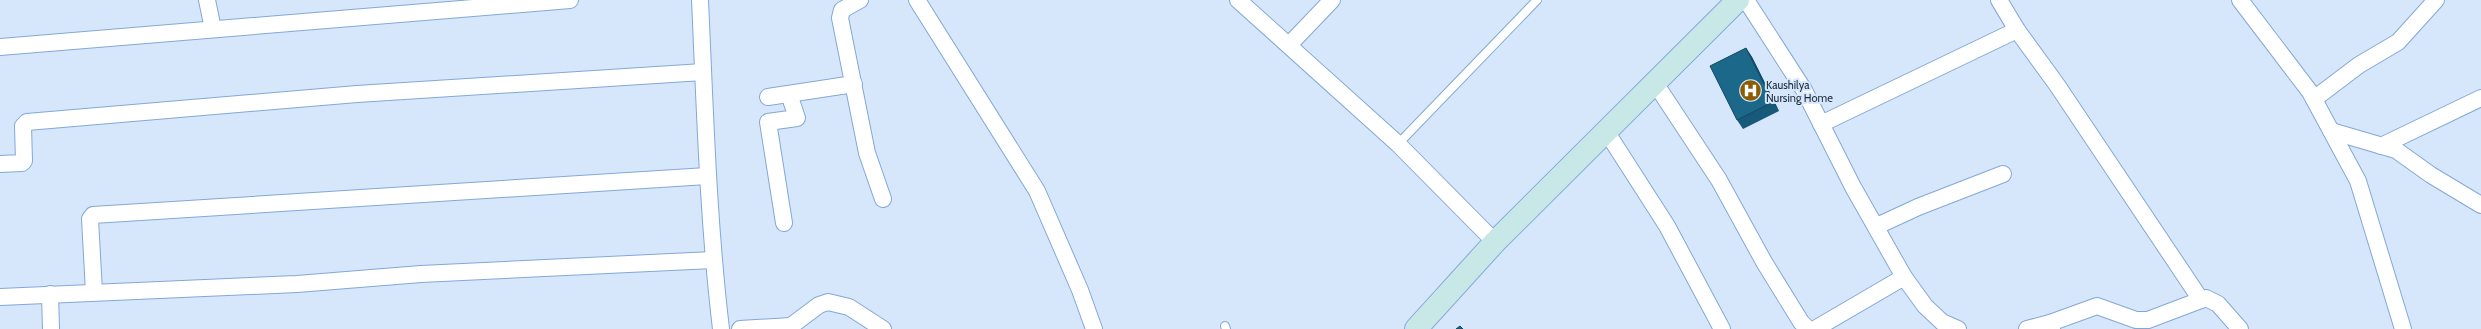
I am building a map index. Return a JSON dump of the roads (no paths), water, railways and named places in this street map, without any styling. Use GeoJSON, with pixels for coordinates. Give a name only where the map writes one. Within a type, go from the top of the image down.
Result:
{"type":"FeatureCollection","features":[{"type":"Feature","properties":{"kind":"main road"},"geometry":{"type":"LineString","coordinates":[[1416,329],[1494,242],[1738,0]]}},
{"type":"Feature","properties":{"kind":"street"},"geometry":{"type":"LineString","coordinates":[[207,0],[213,29]]}},
{"type":"Feature","properties":{"kind":"street"},"geometry":{"type":"LineString","coordinates":[[0,47],[570,0]]}},
{"type":"Feature","properties":{"kind":"street"},"geometry":{"type":"LineString","coordinates":[[700,0],[707,176],[713,260],[721,329]]}},
{"type":"Feature","properties":{"kind":"street"},"geometry":{"type":"LineString","coordinates":[[860,0],[842,10],[840,14],[867,153],[882,199]]}},
{"type":"Feature","properties":{"kind":"street"},"geometry":{"type":"LineString","coordinates":[[917,0],[1037,191],[1080,290],[1094,329]]}},
{"type":"Feature","properties":{"kind":"street"},"geometry":{"type":"LineString","coordinates":[[1238,0],[1398,144],[1494,242]]}},
{"type":"Feature","properties":{"kind":"street"},"geometry":{"type":"LineString","coordinates":[[1288,45],[1332,0]]}},
{"type":"Feature","properties":{"kind":"street"},"geometry":{"type":"LineString","coordinates":[[1746,0],[1804,90],[1853,187],[1877,226],[1904,277],[1925,306],[1942,322],[1958,329]]}},
{"type":"Feature","properties":{"kind":"street"},"geometry":{"type":"LineString","coordinates":[[1999,0],[2017,30],[2057,85],[2200,300]]}},
{"type":"Feature","properties":{"kind":"street"},"geometry":{"type":"LineString","coordinates":[[2240,0],[2314,99],[2358,181],[2403,329]]}},
{"type":"Feature","properties":{"kind":"street"},"geometry":{"type":"LineString","coordinates":[[2314,99],[2359,65],[2398,42],[2436,0]]}},
{"type":"Feature","properties":{"kind":"street"},"geometry":{"type":"LineString","coordinates":[[1821,124],[2017,30]]}},
{"type":"Feature","properties":{"kind":"street"},"geometry":{"type":"LineString","coordinates":[[0,164],[22,163],[24,161],[23,126],[27,122],[357,94],[703,72]]}},
{"type":"Feature","properties":{"kind":"street"},"geometry":{"type":"LineString","coordinates":[[1655,82],[1719,180],[1764,262],[1801,322],[1808,329]]}},
{"type":"Feature","properties":{"kind":"street"},"geometry":{"type":"LineString","coordinates":[[768,97],[854,84]]}},
{"type":"Feature","properties":{"kind":"street"},"geometry":{"type":"LineString","coordinates":[[784,222],[768,122],[797,118],[789,94]]}},
{"type":"Feature","properties":{"kind":"street"},"geometry":{"type":"LineString","coordinates":[[2381,146],[2481,98]]}},
{"type":"Feature","properties":{"kind":"street"},"geometry":{"type":"LineString","coordinates":[[1606,131],[1667,226],[1722,329]]}},
{"type":"Feature","properties":{"kind":"street"},"geometry":{"type":"LineString","coordinates":[[2331,131],[2396,150],[2431,175],[2481,205]]}},
{"type":"Feature","properties":{"kind":"street"},"geometry":{"type":"LineString","coordinates":[[1877,226],[1918,207],[2003,174]]}},
{"type":"Feature","properties":{"kind":"street"},"geometry":{"type":"LineString","coordinates":[[94,292],[90,219],[93,215],[707,176]]}},
{"type":"Feature","properties":{"kind":"street"},"geometry":{"type":"LineString","coordinates":[[0,297],[297,284],[421,274],[713,260]]}},
{"type":"Feature","properties":{"kind":"street"},"geometry":{"type":"LineString","coordinates":[[1815,329],[1904,277]]}},
{"type":"Feature","properties":{"kind":"street"},"geometry":{"type":"LineString","coordinates":[[50,294],[51,329]]}},
{"type":"Feature","properties":{"kind":"street"},"geometry":{"type":"LineString","coordinates":[[2027,329],[2051,326],[2097,306],[2136,320],[2148,320],[2206,298],[2218,304],[2240,329]]}},
{"type":"Feature","properties":{"kind":"street"},"geometry":{"type":"LineString","coordinates":[[740,329],[791,326],[819,304],[828,302],[849,307],[883,329]]}},
{"type":"Feature","properties":{"kind":"lane"},"geometry":{"type":"LineString","coordinates":[[1398,144],[1537,0]]}},
{"type":"Feature","properties":{"kind":"place","name":"Kaushilya Nursing Home"},"geometry":{"type":"Point","coordinates":[1750,91]}}]}
